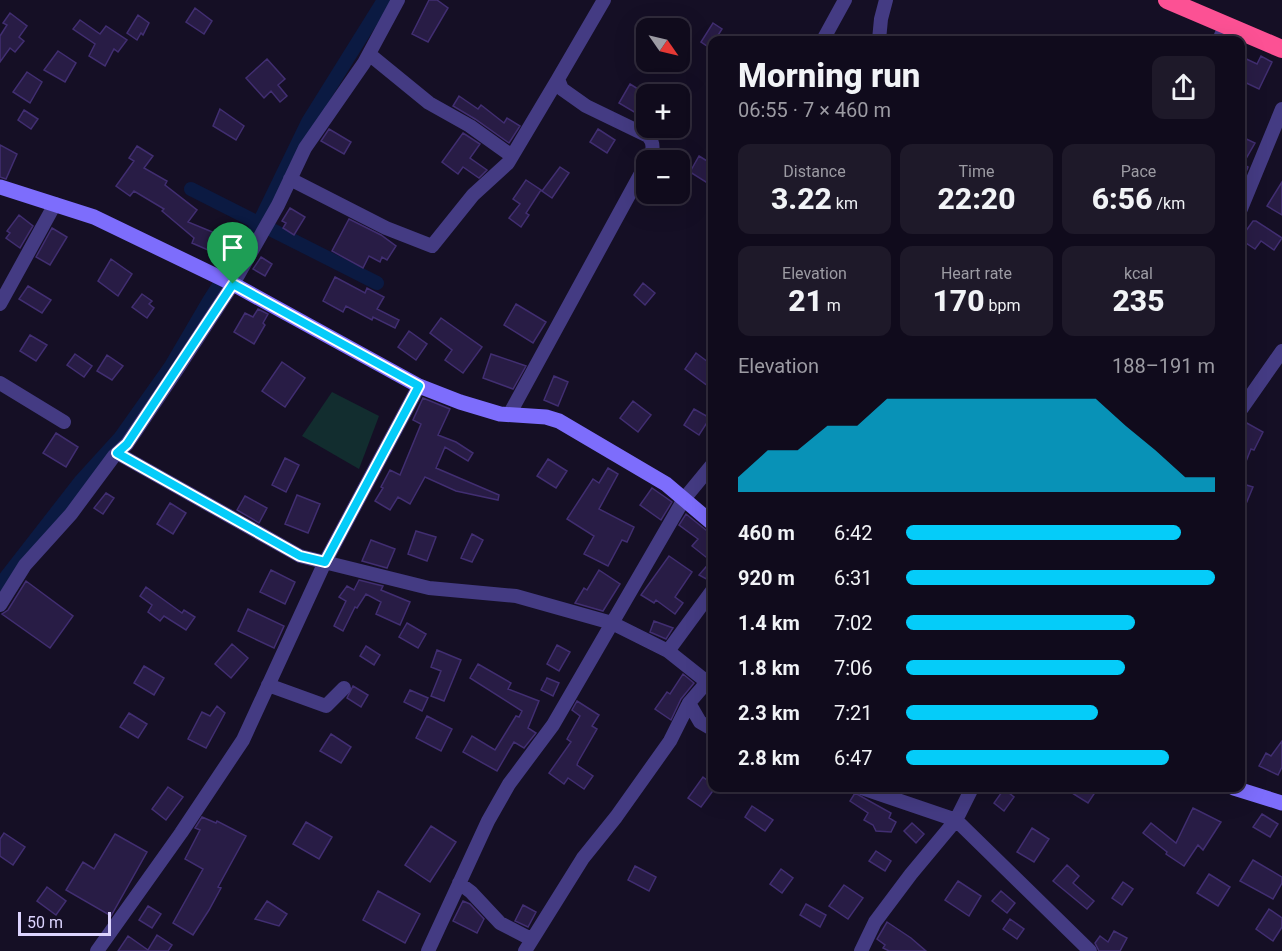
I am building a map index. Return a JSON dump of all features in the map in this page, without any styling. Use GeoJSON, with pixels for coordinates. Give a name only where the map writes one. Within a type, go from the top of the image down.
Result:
{"type":"FeatureCollection","features":[{"type":"Feature","properties":{"kind":"highway"},"geometry":{"type":"LineString","coordinates":[[1180,2],[1222,32]]}},
{"type":"Feature","properties":{"kind":"highway"},"geometry":{"type":"LineString","coordinates":[[1245,39],[1282,49]]}},
{"type":"Feature","properties":{"kind":"main road"},"geometry":{"type":"LineString","coordinates":[[0,187],[94,218],[227,281],[419,386],[500,414],[546,417],[559,421],[666,484],[708,520]]}},
{"type":"Feature","properties":{"kind":"main road"},"geometry":{"type":"LineString","coordinates":[[1245,791],[1282,803]]}},
{"type":"Feature","properties":{"kind":"street"},"geometry":{"type":"LineString","coordinates":[[0,604],[25,565],[71,514],[117,453],[127,444],[227,281],[263,232],[305,148],[369,54],[398,0]]}},
{"type":"Feature","properties":{"kind":"street"},"geometry":{"type":"LineString","coordinates":[[290,178],[386,228],[432,246],[473,195],[508,163],[604,0]]}},
{"type":"Feature","properties":{"kind":"street"},"geometry":{"type":"LineString","coordinates":[[825,36],[844,0]]}},
{"type":"Feature","properties":{"kind":"street"},"geometry":{"type":"LineString","coordinates":[[879,36],[886,0]]}},
{"type":"Feature","properties":{"kind":"street"},"geometry":{"type":"LineString","coordinates":[[369,54],[429,103],[470,126],[512,156]]}},
{"type":"Feature","properties":{"kind":"street"},"geometry":{"type":"LineString","coordinates":[[558,79],[562,89],[586,106],[648,136],[653,147],[652,150]]}},
{"type":"Feature","properties":{"kind":"street"},"geometry":{"type":"LineString","coordinates":[[1245,199],[1282,109]]}},
{"type":"Feature","properties":{"kind":"street"},"geometry":{"type":"LineString","coordinates":[[509,414],[636,182]]}},
{"type":"Feature","properties":{"kind":"street"},"geometry":{"type":"LineString","coordinates":[[0,304],[55,204]]}},
{"type":"Feature","properties":{"kind":"street"},"geometry":{"type":"LineString","coordinates":[[1245,404],[1282,351]]}},
{"type":"Feature","properties":{"kind":"street"},"geometry":{"type":"LineString","coordinates":[[0,383],[64,422]]}},
{"type":"Feature","properties":{"kind":"street"},"geometry":{"type":"LineString","coordinates":[[97,951],[181,833],[243,740],[325,562],[419,386]]}},
{"type":"Feature","properties":{"kind":"street"},"geometry":{"type":"LineString","coordinates":[[117,453],[300,556],[429,588],[516,596],[579,612],[612,623],[668,651],[707,682],[689,703],[670,741],[616,817],[583,858],[528,945],[500,923],[471,892],[459,884]]}},
{"type":"Feature","properties":{"kind":"street"},"geometry":{"type":"LineString","coordinates":[[428,951],[488,821],[509,784],[553,724],[684,499],[708,470]]}},
{"type":"Feature","properties":{"kind":"street"},"geometry":{"type":"LineString","coordinates":[[668,651],[708,596]]}},
{"type":"Feature","properties":{"kind":"street"},"geometry":{"type":"LineString","coordinates":[[268,685],[326,706],[344,688]]}},
{"type":"Feature","properties":{"kind":"street"},"geometry":{"type":"LineString","coordinates":[[689,703],[700,722],[708,727]]}},
{"type":"Feature","properties":{"kind":"street"},"geometry":{"type":"LineString","coordinates":[[874,792],[956,820],[1090,951]]}},
{"type":"Feature","properties":{"kind":"street"},"geometry":{"type":"LineString","coordinates":[[861,951],[875,922],[956,820],[970,792]]}},
{"type":"Feature","properties":{"kind":"green space"},"geometry":{"type":"Polygon","coordinates":[[[332,392],[379,416],[359,469],[302,436],[332,392]]]}},
{"type":"Feature","properties":{"kind":"building"},"geometry":{"type":"Polygon","coordinates":[[[429,0],[437,0],[448,8],[428,42],[412,34],[429,0]]]}},
{"type":"Feature","properties":{"kind":"building"},"geometry":{"type":"Polygon","coordinates":[[[195,8],[212,21],[204,34],[186,22],[195,8]]]}},
{"type":"Feature","properties":{"kind":"building"},"geometry":{"type":"Polygon","coordinates":[[[10,13],[27,26],[19,37],[24,41],[15,52],[10,48],[0,62],[0,36],[7,25],[3,23],[10,13]]]}},
{"type":"Feature","properties":{"kind":"building"},"geometry":{"type":"Polygon","coordinates":[[[138,15],[149,23],[143,35],[141,33],[137,40],[127,33],[138,15]]]}},
{"type":"Feature","properties":{"kind":"building"},"geometry":{"type":"Polygon","coordinates":[[[80,20],[100,34],[106,26],[127,40],[118,52],[114,49],[105,66],[89,56],[95,44],[73,29],[80,20]]]}},
{"type":"Feature","properties":{"kind":"building"},"geometry":{"type":"Polygon","coordinates":[[[713,23],[722,29],[718,36],[708,36],[708,47],[701,42],[713,23]]]}},
{"type":"Feature","properties":{"kind":"building"},"geometry":{"type":"Polygon","coordinates":[[[58,51],[76,63],[65,82],[44,70],[58,51]]]}},
{"type":"Feature","properties":{"kind":"building"},"geometry":{"type":"Polygon","coordinates":[[[1261,56],[1272,62],[1259,89],[1245,82],[1245,58],[1257,64],[1261,56]]]}},
{"type":"Feature","properties":{"kind":"building"},"geometry":{"type":"Polygon","coordinates":[[[267,59],[285,79],[278,85],[287,96],[280,102],[271,91],[264,98],[246,78],[267,59]]]}},
{"type":"Feature","properties":{"kind":"building"},"geometry":{"type":"Polygon","coordinates":[[[27,72],[42,82],[30,103],[13,92],[27,72]]]}},
{"type":"Feature","properties":{"kind":"building"},"geometry":{"type":"Polygon","coordinates":[[[630,84],[636,88],[636,113],[619,103],[630,84]]]}},
{"type":"Feature","properties":{"kind":"building"},"geometry":{"type":"Polygon","coordinates":[[[459,96],[478,109],[481,105],[504,123],[507,118],[520,126],[509,143],[453,106],[459,96]]]}},
{"type":"Feature","properties":{"kind":"building"},"geometry":{"type":"Polygon","coordinates":[[[220,109],[244,126],[236,140],[213,126],[220,109]]]}},
{"type":"Feature","properties":{"kind":"building"},"geometry":{"type":"Polygon","coordinates":[[[24,110],[38,119],[31,129],[18,120],[24,110]]]}},
{"type":"Feature","properties":{"kind":"building"},"geometry":{"type":"Polygon","coordinates":[[[329,129],[351,142],[344,154],[321,141],[329,129]]]}},
{"type":"Feature","properties":{"kind":"building"},"geometry":{"type":"Polygon","coordinates":[[[598,129],[615,140],[607,153],[590,142],[598,129]]]}},
{"type":"Feature","properties":{"kind":"building"},"geometry":{"type":"Polygon","coordinates":[[[463,133],[480,144],[470,158],[487,170],[479,178],[463,167],[458,174],[442,162],[463,133]]]}},
{"type":"Feature","properties":{"kind":"building"},"geometry":{"type":"Polygon","coordinates":[[[1245,138],[1255,143],[1245,160],[1245,138]]]}},
{"type":"Feature","properties":{"kind":"building"},"geometry":{"type":"Polygon","coordinates":[[[0,145],[17,154],[6,179],[0,177],[0,145]]]}},
{"type":"Feature","properties":{"kind":"building"},"geometry":{"type":"Polygon","coordinates":[[[137,146],[153,156],[144,168],[167,181],[165,185],[197,210],[188,222],[222,236],[215,253],[192,243],[194,238],[162,211],[164,209],[134,191],[130,196],[116,186],[134,161],[129,158],[137,146]]]}},
{"type":"Feature","properties":{"kind":"building"},"geometry":{"type":"Polygon","coordinates":[[[699,156],[708,162],[708,183],[690,172],[699,156]]]}},
{"type":"Feature","properties":{"kind":"building"},"geometry":{"type":"Polygon","coordinates":[[[560,167],[569,173],[552,198],[542,191],[560,167]]]}},
{"type":"Feature","properties":{"kind":"building"},"geometry":{"type":"Polygon","coordinates":[[[526,180],[541,190],[526,213],[529,215],[521,227],[509,218],[520,204],[513,199],[526,180]]]}},
{"type":"Feature","properties":{"kind":"building"},"geometry":{"type":"Polygon","coordinates":[[[1282,182],[1282,215],[1267,206],[1282,182]]]}},
{"type":"Feature","properties":{"kind":"building"},"geometry":{"type":"Polygon","coordinates":[[[290,208],[305,217],[294,235],[283,228],[286,223],[282,221],[290,208]]]}},
{"type":"Feature","properties":{"kind":"building"},"geometry":{"type":"Polygon","coordinates":[[[19,215],[33,226],[20,248],[6,238],[10,233],[7,231],[19,215]]]}},
{"type":"Feature","properties":{"kind":"building"},"geometry":{"type":"Polygon","coordinates":[[[349,219],[381,235],[396,246],[387,260],[382,257],[380,262],[369,256],[363,268],[332,251],[349,219]]]}},
{"type":"Feature","properties":{"kind":"building"},"geometry":{"type":"Polygon","coordinates":[[[1253,221],[1256,221],[1282,238],[1274,250],[1261,241],[1255,249],[1245,242],[1245,232],[1253,221]]]}},
{"type":"Feature","properties":{"kind":"building"},"geometry":{"type":"Polygon","coordinates":[[[52,228],[67,237],[50,265],[36,257],[52,228]]]}},
{"type":"Feature","properties":{"kind":"building"},"geometry":{"type":"Polygon","coordinates":[[[261,257],[272,264],[265,276],[253,269],[261,257]]]}},
{"type":"Feature","properties":{"kind":"building"},"geometry":{"type":"Polygon","coordinates":[[[111,259],[132,274],[118,296],[98,281],[111,259]]]}},
{"type":"Feature","properties":{"kind":"building"},"geometry":{"type":"Polygon","coordinates":[[[335,277],[365,293],[367,288],[384,297],[377,309],[399,320],[395,328],[373,317],[372,320],[346,306],[343,312],[323,301],[335,277]]]}},
{"type":"Feature","properties":{"kind":"building"},"geometry":{"type":"Polygon","coordinates":[[[643,283],[655,293],[645,305],[634,295],[643,283]]]}},
{"type":"Feature","properties":{"kind":"building"},"geometry":{"type":"Polygon","coordinates":[[[28,286],[51,300],[42,313],[19,299],[28,286]]]}},
{"type":"Feature","properties":{"kind":"building"},"geometry":{"type":"Polygon","coordinates":[[[142,294],[152,301],[149,304],[154,308],[147,318],[132,307],[142,294]]]}},
{"type":"Feature","properties":{"kind":"building"},"geometry":{"type":"Polygon","coordinates":[[[516,304],[546,322],[533,343],[504,325],[516,304]]]}},
{"type":"Feature","properties":{"kind":"building"},"geometry":{"type":"Polygon","coordinates":[[[258,309],[268,314],[263,323],[265,325],[254,344],[234,332],[245,313],[253,317],[258,309]]]}},
{"type":"Feature","properties":{"kind":"building"},"geometry":{"type":"Polygon","coordinates":[[[441,318],[482,347],[463,373],[445,360],[452,350],[430,333],[441,318]]]}},
{"type":"Feature","properties":{"kind":"building"},"geometry":{"type":"Polygon","coordinates":[[[409,331],[427,344],[416,360],[398,347],[409,331]]]}},
{"type":"Feature","properties":{"kind":"building"},"geometry":{"type":"Polygon","coordinates":[[[30,335],[47,345],[36,361],[20,351],[30,335]]]}},
{"type":"Feature","properties":{"kind":"building"},"geometry":{"type":"Polygon","coordinates":[[[696,353],[708,362],[708,386],[685,369],[696,353]]]}},
{"type":"Feature","properties":{"kind":"building"},"geometry":{"type":"Polygon","coordinates":[[[75,354],[92,366],[84,377],[67,365],[75,354]]]}},
{"type":"Feature","properties":{"kind":"building"},"geometry":{"type":"Polygon","coordinates":[[[491,354],[526,366],[513,389],[483,378],[491,354]]]}},
{"type":"Feature","properties":{"kind":"building"},"geometry":{"type":"Polygon","coordinates":[[[107,355],[123,366],[112,380],[97,371],[107,355]]]}},
{"type":"Feature","properties":{"kind":"building"},"geometry":{"type":"Polygon","coordinates":[[[282,362],[305,378],[285,407],[262,391],[282,362]]]}},
{"type":"Feature","properties":{"kind":"building"},"geometry":{"type":"Polygon","coordinates":[[[554,376],[568,382],[558,406],[544,400],[554,376]]]}},
{"type":"Feature","properties":{"kind":"building"},"geometry":{"type":"Polygon","coordinates":[[[423,398],[450,409],[438,435],[456,442],[473,453],[468,461],[445,447],[436,468],[499,495],[498,500],[456,491],[425,477],[410,504],[398,497],[390,510],[375,501],[390,470],[400,475],[421,424],[413,420],[423,398]]]}},
{"type":"Feature","properties":{"kind":"building"},"geometry":{"type":"Polygon","coordinates":[[[633,401],[651,415],[638,432],[620,418],[633,401]]]}},
{"type":"Feature","properties":{"kind":"building"},"geometry":{"type":"Polygon","coordinates":[[[694,409],[708,417],[708,421],[699,435],[684,425],[694,409]]]}},
{"type":"Feature","properties":{"kind":"building"},"geometry":{"type":"Polygon","coordinates":[[[1245,422],[1263,432],[1254,450],[1251,449],[1245,464],[1245,422]]]}},
{"type":"Feature","properties":{"kind":"building"},"geometry":{"type":"Polygon","coordinates":[[[56,433],[78,447],[66,467],[43,453],[56,433]]]}},
{"type":"Feature","properties":{"kind":"building"},"geometry":{"type":"Polygon","coordinates":[[[285,458],[299,465],[286,492],[272,485],[285,458]]]}},
{"type":"Feature","properties":{"kind":"building"},"geometry":{"type":"Polygon","coordinates":[[[548,459],[567,471],[556,488],[537,476],[548,459]]]}},
{"type":"Feature","properties":{"kind":"building"},"geometry":{"type":"Polygon","coordinates":[[[608,468],[618,474],[599,509],[634,527],[627,542],[622,540],[608,566],[584,554],[594,536],[567,519],[593,479],[599,483],[608,468]]]}},
{"type":"Feature","properties":{"kind":"building"},"geometry":{"type":"Polygon","coordinates":[[[1245,485],[1253,487],[1245,506],[1245,485]]]}},
{"type":"Feature","properties":{"kind":"building"},"geometry":{"type":"Polygon","coordinates":[[[652,488],[672,502],[661,520],[640,505],[652,488]]]}},
{"type":"Feature","properties":{"kind":"building"},"geometry":{"type":"Polygon","coordinates":[[[106,493],[114,498],[103,514],[94,508],[106,493]]]}},
{"type":"Feature","properties":{"kind":"building"},"geometry":{"type":"Polygon","coordinates":[[[297,495],[320,504],[308,533],[285,524],[297,495]]]}},
{"type":"Feature","properties":{"kind":"building"},"geometry":{"type":"Polygon","coordinates":[[[245,496],[267,508],[259,523],[237,510],[245,496]]]}},
{"type":"Feature","properties":{"kind":"building"},"geometry":{"type":"Polygon","coordinates":[[[170,503],[186,513],[173,534],[157,524],[170,503]]]}},
{"type":"Feature","properties":{"kind":"building"},"geometry":{"type":"Polygon","coordinates":[[[686,514],[708,531],[708,559],[692,546],[698,539],[679,525],[686,514]]]}},
{"type":"Feature","properties":{"kind":"building"},"geometry":{"type":"Polygon","coordinates":[[[416,531],[436,537],[427,561],[408,554],[416,531]]]}},
{"type":"Feature","properties":{"kind":"building"},"geometry":{"type":"Polygon","coordinates":[[[472,534],[483,540],[472,562],[461,558],[472,534]]]}},
{"type":"Feature","properties":{"kind":"building"},"geometry":{"type":"Polygon","coordinates":[[[371,540],[395,549],[387,568],[362,561],[371,540]]]}},
{"type":"Feature","properties":{"kind":"building"},"geometry":{"type":"Polygon","coordinates":[[[669,556],[692,572],[675,597],[683,603],[675,614],[656,600],[654,603],[641,595],[669,556]]]}},
{"type":"Feature","properties":{"kind":"building"},"geometry":{"type":"Polygon","coordinates":[[[708,564],[708,580],[699,575],[708,564]]]}},
{"type":"Feature","properties":{"kind":"building"},"geometry":{"type":"Polygon","coordinates":[[[271,570],[295,582],[285,604],[260,592],[271,570]]]}},
{"type":"Feature","properties":{"kind":"building"},"geometry":{"type":"Polygon","coordinates":[[[599,570],[620,584],[603,611],[575,603],[584,588],[587,590],[599,570]]]}},
{"type":"Feature","properties":{"kind":"building"},"geometry":{"type":"Polygon","coordinates":[[[359,580],[383,586],[381,590],[410,602],[400,625],[376,614],[381,602],[366,594],[357,608],[355,607],[343,631],[334,626],[346,601],[339,597],[347,586],[354,590],[359,580]]]}},
{"type":"Feature","properties":{"kind":"building"},"geometry":{"type":"Polygon","coordinates":[[[26,581],[73,616],[50,648],[2,614],[8,610],[26,581]]]}},
{"type":"Feature","properties":{"kind":"building"},"geometry":{"type":"Polygon","coordinates":[[[146,587],[182,613],[184,610],[195,617],[186,630],[164,616],[160,621],[148,612],[152,605],[140,596],[146,587]]]}},
{"type":"Feature","properties":{"kind":"building"},"geometry":{"type":"Polygon","coordinates":[[[248,609],[284,626],[274,648],[238,631],[248,609]]]}},
{"type":"Feature","properties":{"kind":"building"},"geometry":{"type":"Polygon","coordinates":[[[654,621],[673,628],[666,639],[650,632],[654,621]]]}},
{"type":"Feature","properties":{"kind":"building"},"geometry":{"type":"Polygon","coordinates":[[[407,623],[426,634],[418,648],[399,637],[407,623]]]}},
{"type":"Feature","properties":{"kind":"building"},"geometry":{"type":"Polygon","coordinates":[[[232,644],[248,658],[231,678],[215,664],[232,644]]]}},
{"type":"Feature","properties":{"kind":"building"},"geometry":{"type":"Polygon","coordinates":[[[557,645],[570,652],[559,671],[547,664],[557,645]]]}},
{"type":"Feature","properties":{"kind":"building"},"geometry":{"type":"Polygon","coordinates":[[[366,646],[380,655],[374,665],[360,656],[366,646]]]}},
{"type":"Feature","properties":{"kind":"building"},"geometry":{"type":"Polygon","coordinates":[[[437,650],[461,660],[444,701],[431,696],[441,671],[431,667],[437,650]]]}},
{"type":"Feature","properties":{"kind":"building"},"geometry":{"type":"Polygon","coordinates":[[[478,664],[511,683],[508,689],[539,701],[528,728],[536,733],[524,748],[514,742],[497,771],[463,752],[472,736],[495,750],[516,716],[519,717],[522,711],[470,678],[478,664]]]}},
{"type":"Feature","properties":{"kind":"building"},"geometry":{"type":"Polygon","coordinates":[[[144,666],[164,678],[154,695],[134,683],[144,666]]]}},
{"type":"Feature","properties":{"kind":"building"},"geometry":{"type":"Polygon","coordinates":[[[683,674],[694,683],[681,699],[671,720],[655,709],[667,692],[670,694],[683,674]]]}},
{"type":"Feature","properties":{"kind":"building"},"geometry":{"type":"Polygon","coordinates":[[[547,678],[559,683],[553,696],[541,690],[547,678]]]}},
{"type":"Feature","properties":{"kind":"building"},"geometry":{"type":"Polygon","coordinates":[[[353,686],[368,695],[361,707],[347,698],[353,686]]]}},
{"type":"Feature","properties":{"kind":"building"},"geometry":{"type":"Polygon","coordinates":[[[410,690],[428,698],[422,711],[404,702],[410,690]]]}},
{"type":"Feature","properties":{"kind":"building"},"geometry":{"type":"Polygon","coordinates":[[[577,701],[599,715],[592,726],[597,729],[577,765],[593,776],[584,789],[568,778],[564,784],[549,773],[571,742],[567,739],[580,716],[572,710],[577,701]]]}},
{"type":"Feature","properties":{"kind":"building"},"geometry":{"type":"Polygon","coordinates":[[[217,706],[225,713],[206,748],[188,739],[202,712],[210,716],[217,706]]]}},
{"type":"Feature","properties":{"kind":"building"},"geometry":{"type":"Polygon","coordinates":[[[129,713],[147,724],[138,738],[120,727],[129,713]]]}},
{"type":"Feature","properties":{"kind":"building"},"geometry":{"type":"Polygon","coordinates":[[[427,716],[452,729],[441,751],[416,738],[427,716]]]}},
{"type":"Feature","properties":{"kind":"building"},"geometry":{"type":"Polygon","coordinates":[[[331,734],[351,747],[341,763],[320,751],[331,734]]]}},
{"type":"Feature","properties":{"kind":"building"},"geometry":{"type":"Polygon","coordinates":[[[1282,741],[1282,767],[1278,775],[1259,766],[1266,753],[1271,756],[1282,741]]]}},
{"type":"Feature","properties":{"kind":"building"},"geometry":{"type":"Polygon","coordinates":[[[703,777],[708,781],[708,792],[712,792],[701,807],[688,798],[703,777]]]}},
{"type":"Feature","properties":{"kind":"building"},"geometry":{"type":"Polygon","coordinates":[[[168,787],[183,797],[166,820],[152,809],[168,787]]]}},
{"type":"Feature","properties":{"kind":"building"},"geometry":{"type":"Polygon","coordinates":[[[1002,792],[1008,792],[1014,797],[1004,811],[994,803],[1002,792]]]}},
{"type":"Feature","properties":{"kind":"building"},"geometry":{"type":"Polygon","coordinates":[[[1070,792],[1095,792],[1088,803],[1070,792]]]}},
{"type":"Feature","properties":{"kind":"building"},"geometry":{"type":"Polygon","coordinates":[[[855,793],[891,813],[889,818],[896,822],[891,832],[876,831],[873,825],[864,820],[868,813],[850,801],[855,793]]]}},
{"type":"Feature","properties":{"kind":"building"},"geometry":{"type":"Polygon","coordinates":[[[752,806],[773,820],[765,831],[745,817],[752,806]]]}},
{"type":"Feature","properties":{"kind":"building"},"geometry":{"type":"Polygon","coordinates":[[[1193,808],[1221,822],[1203,850],[1198,845],[1184,866],[1166,854],[1167,852],[1143,833],[1151,823],[1176,843],[1193,808]]]}},
{"type":"Feature","properties":{"kind":"building"},"geometry":{"type":"Polygon","coordinates":[[[1262,814],[1278,824],[1270,837],[1253,827],[1262,814]]]}},
{"type":"Feature","properties":{"kind":"building"},"geometry":{"type":"Polygon","coordinates":[[[202,817],[216,823],[217,821],[246,836],[218,887],[221,888],[193,935],[173,923],[203,869],[185,859],[200,830],[195,828],[202,817]]]}},
{"type":"Feature","properties":{"kind":"building"},"geometry":{"type":"Polygon","coordinates":[[[306,822],[332,837],[319,859],[293,844],[306,822]]]}},
{"type":"Feature","properties":{"kind":"building"},"geometry":{"type":"Polygon","coordinates":[[[912,823],[924,834],[916,843],[904,831],[912,823]]]}},
{"type":"Feature","properties":{"kind":"building"},"geometry":{"type":"Polygon","coordinates":[[[431,826],[456,842],[430,882],[405,865],[431,826]]]}},
{"type":"Feature","properties":{"kind":"building"},"geometry":{"type":"Polygon","coordinates":[[[1032,828],[1049,839],[1034,862],[1017,852],[1032,828]]]}},
{"type":"Feature","properties":{"kind":"building"},"geometry":{"type":"Polygon","coordinates":[[[4,833],[25,847],[13,865],[0,856],[0,839],[4,833]]]}},
{"type":"Feature","properties":{"kind":"building"},"geometry":{"type":"Polygon","coordinates":[[[115,834],[147,852],[111,916],[66,890],[83,862],[94,869],[115,834]]]}},
{"type":"Feature","properties":{"kind":"building"},"geometry":{"type":"Polygon","coordinates":[[[876,851],[891,861],[885,871],[869,861],[876,851]]]}},
{"type":"Feature","properties":{"kind":"building"},"geometry":{"type":"Polygon","coordinates":[[[1253,860],[1282,877],[1282,883],[1273,899],[1240,881],[1253,860]]]}},
{"type":"Feature","properties":{"kind":"building"},"geometry":{"type":"Polygon","coordinates":[[[1067,865],[1079,876],[1073,883],[1094,901],[1087,909],[1053,881],[1067,865]]]}},
{"type":"Feature","properties":{"kind":"building"},"geometry":{"type":"Polygon","coordinates":[[[635,866],[656,877],[649,891],[628,880],[635,866]]]}},
{"type":"Feature","properties":{"kind":"building"},"geometry":{"type":"Polygon","coordinates":[[[781,869],[793,878],[782,893],[770,884],[781,869]]]}},
{"type":"Feature","properties":{"kind":"building"},"geometry":{"type":"Polygon","coordinates":[[[1209,874],[1230,887],[1218,906],[1197,893],[1209,874]]]}},
{"type":"Feature","properties":{"kind":"building"},"geometry":{"type":"Polygon","coordinates":[[[958,881],[981,896],[969,916],[945,900],[958,881]]]}},
{"type":"Feature","properties":{"kind":"building"},"geometry":{"type":"Polygon","coordinates":[[[1123,882],[1133,889],[1122,905],[1112,898],[1123,882]]]}},
{"type":"Feature","properties":{"kind":"building"},"geometry":{"type":"Polygon","coordinates":[[[844,885],[863,898],[848,919],[829,906],[844,885]]]}},
{"type":"Feature","properties":{"kind":"building"},"geometry":{"type":"Polygon","coordinates":[[[47,887],[66,901],[56,915],[37,901],[47,887]]]}},
{"type":"Feature","properties":{"kind":"building"},"geometry":{"type":"Polygon","coordinates":[[[378,891],[420,914],[405,943],[363,920],[378,891]]]}},
{"type":"Feature","properties":{"kind":"building"},"geometry":{"type":"Polygon","coordinates":[[[1001,891],[1015,903],[1007,913],[992,901],[1001,891]]]}},
{"type":"Feature","properties":{"kind":"building"},"geometry":{"type":"Polygon","coordinates":[[[267,901],[287,914],[279,926],[255,919],[267,901]]]}},
{"type":"Feature","properties":{"kind":"building"},"geometry":{"type":"Polygon","coordinates":[[[463,901],[470,904],[484,919],[477,933],[453,921],[463,901]]]}},
{"type":"Feature","properties":{"kind":"building"},"geometry":{"type":"Polygon","coordinates":[[[806,904],[826,915],[820,927],[800,915],[806,904]]]}},
{"type":"Feature","properties":{"kind":"building"},"geometry":{"type":"Polygon","coordinates":[[[523,905],[536,912],[528,927],[515,921],[523,905]]]}},
{"type":"Feature","properties":{"kind":"building"},"geometry":{"type":"Polygon","coordinates":[[[148,906],[161,914],[152,928],[139,920],[148,906]]]}},
{"type":"Feature","properties":{"kind":"building"},"geometry":{"type":"Polygon","coordinates":[[[1269,909],[1282,918],[1282,927],[1273,941],[1256,929],[1269,909]]]}},
{"type":"Feature","properties":{"kind":"building"},"geometry":{"type":"Polygon","coordinates":[[[1010,919],[1024,929],[1017,939],[1003,929],[1010,919]]]}},
{"type":"Feature","properties":{"kind":"building"},"geometry":{"type":"Polygon","coordinates":[[[887,922],[926,951],[889,951],[883,948],[885,945],[877,939],[887,922]]]}},
{"type":"Feature","properties":{"kind":"building"},"geometry":{"type":"Polygon","coordinates":[[[1114,931],[1127,938],[1120,951],[1099,951],[1095,943],[1100,936],[1108,942],[1114,931]]]}},
{"type":"Feature","properties":{"kind":"building"},"geometry":{"type":"Polygon","coordinates":[[[157,935],[172,945],[168,951],[118,951],[128,936],[148,950],[157,935]]]}},
{"type":"Feature","properties":{"kind":"waterway"},"geometry":{"type":"LineString","coordinates":[[0,585],[80,482],[120,438],[171,366],[259,223],[308,122],[384,0]]}},
{"type":"Feature","properties":{"kind":"waterway"},"geometry":{"type":"LineString","coordinates":[[191,189],[377,283]]}},
{"type":"Feature","properties":{"kind":"route"},"geometry":{"type":"LineString","coordinates":[[233,284],[419,386],[325,562],[300,556],[117,453],[127,444],[233,284]]}}]}
